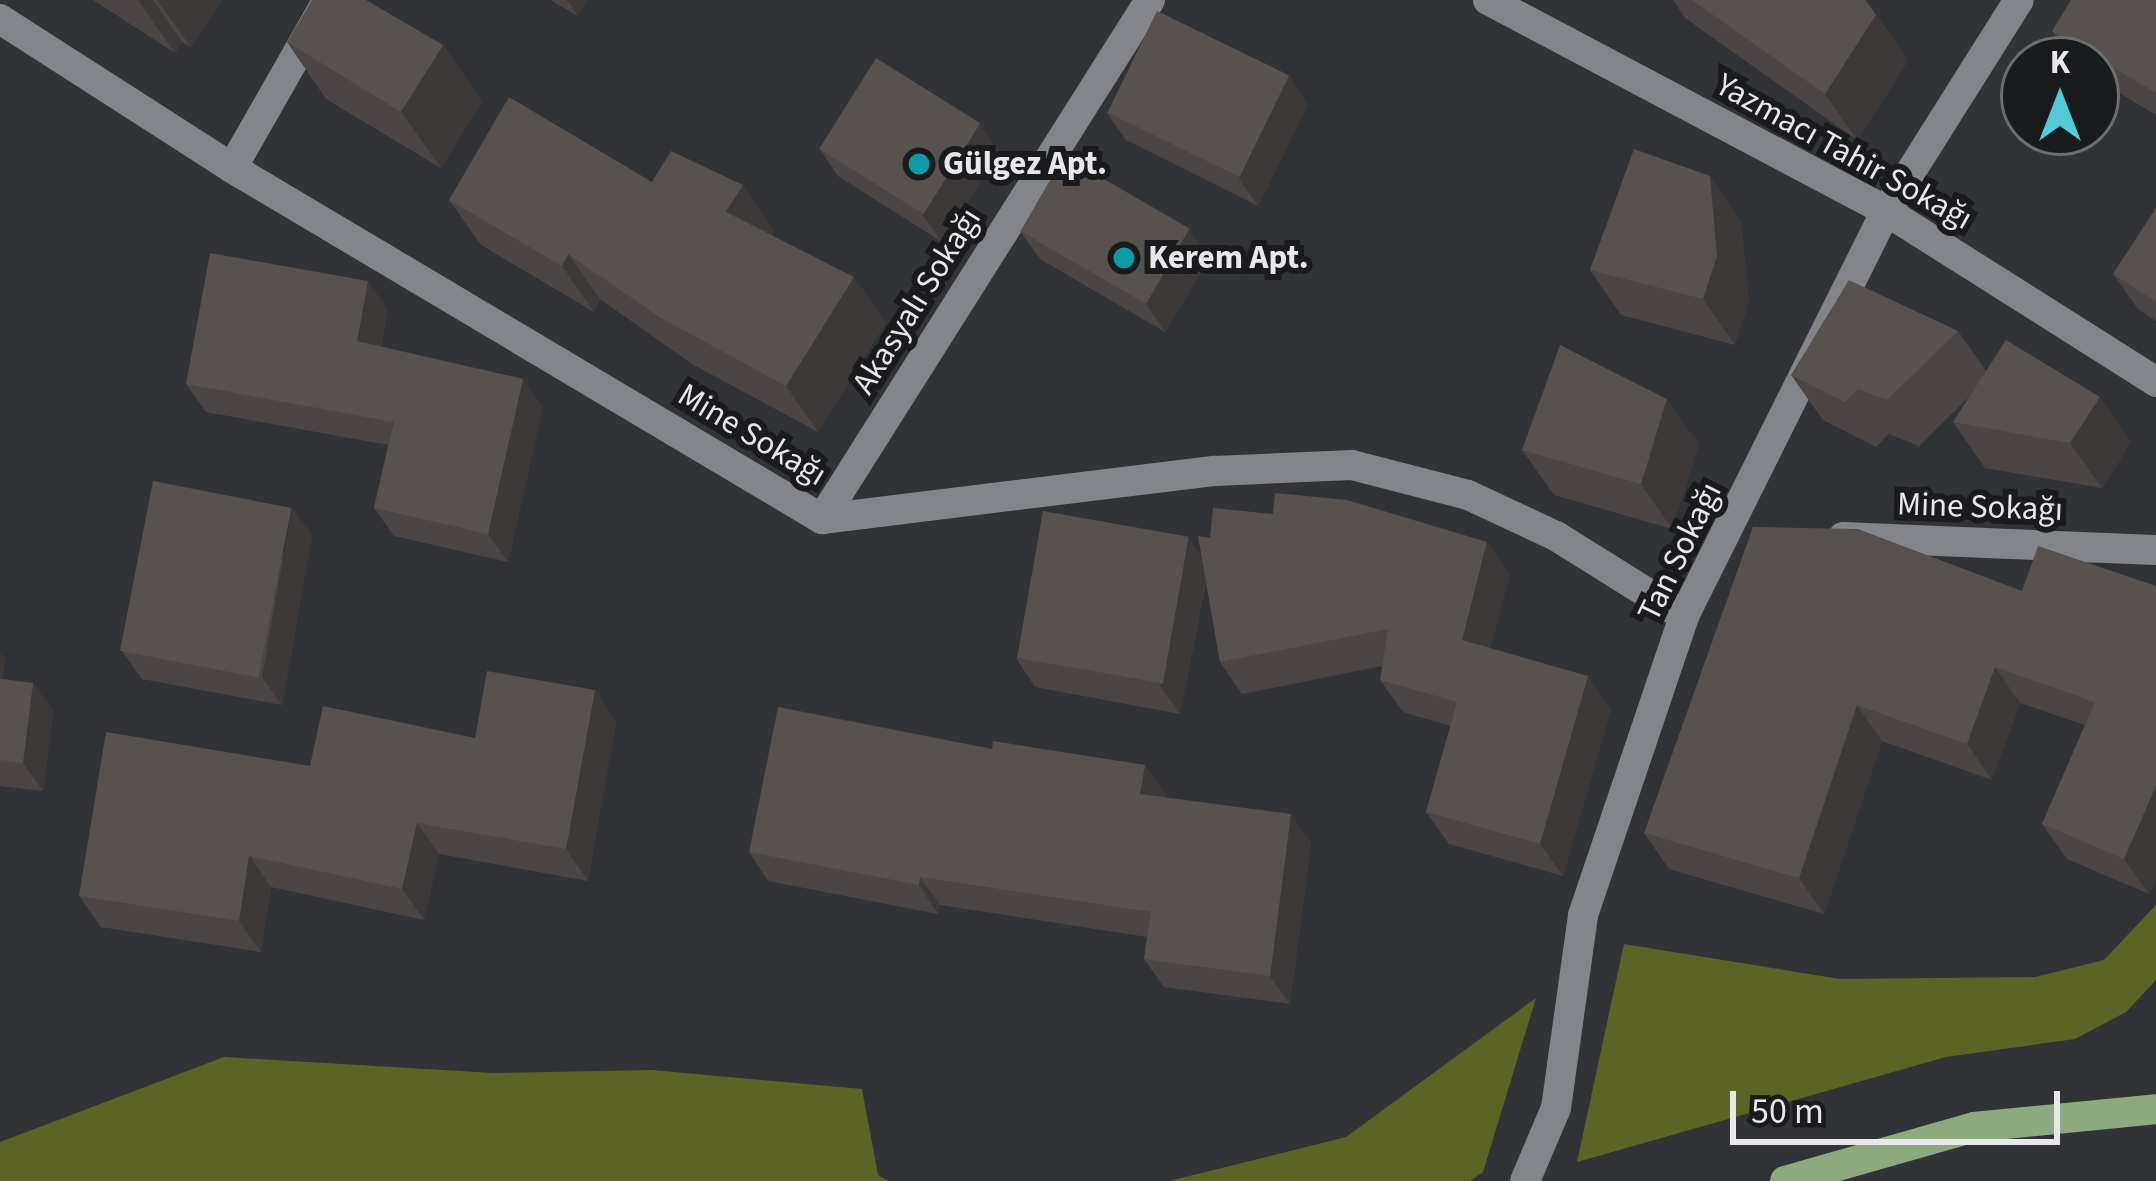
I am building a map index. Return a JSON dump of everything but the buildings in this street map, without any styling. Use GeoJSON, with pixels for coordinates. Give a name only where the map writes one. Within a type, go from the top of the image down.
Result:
{"type":"FeatureCollection","features":[{"type":"Feature","properties":{"kind":"main road"},"geometry":{"type":"LineString","coordinates":[[1785,1181],[1974,1126],[2156,1109]]}},
{"type":"Feature","properties":{"kind":"street"},"geometry":{"type":"LineString","coordinates":[[232,168],[328,0]]}},
{"type":"Feature","properties":{"kind":"street","name":"Akasyalı Sokağı"},"geometry":{"type":"LineString","coordinates":[[822,519],[1150,0]]}},
{"type":"Feature","properties":{"kind":"street","name":"Yazmacı Tahir Sokağı"},"geometry":{"type":"LineString","coordinates":[[1488,0],[1886,211],[2156,382]]}},
{"type":"Feature","properties":{"kind":"street","name":"Tan Sokağı"},"geometry":{"type":"LineString","coordinates":[[1525,1181],[1556,1108],[1583,915],[1684,616],[1741,533],[1886,211],[2019,0]]}},
{"type":"Feature","properties":{"kind":"street","name":"Mine Sokağı"},"geometry":{"type":"LineString","coordinates":[[0,19],[232,168],[822,519],[1215,471],[1352,466],[1468,495],[1556,536],[1684,616]]}},
{"type":"Feature","properties":{"kind":"street","name":"Mine Sokağı"},"geometry":{"type":"LineString","coordinates":[[1800,535],[2156,550]]}},
{"type":"Feature","properties":{"kind":"green space"},"geometry":{"type":"Polygon","coordinates":[[[2156,905],[2156,980],[2126,1012],[2075,1039],[1946,1057],[1577,1162],[1624,944],[1840,979],[2035,977],[2104,960],[2156,905]]]}},
{"type":"Feature","properties":{"kind":"green space"},"geometry":{"type":"Polygon","coordinates":[[[1536,998],[1483,1172],[1470,1181],[1169,1181],[1346,1137],[1536,998]]]}},
{"type":"Feature","properties":{"kind":"green space"},"geometry":{"type":"Polygon","coordinates":[[[224,1057],[493,1073],[652,1070],[862,1089],[878,1175],[888,1181],[0,1181],[0,1142],[224,1057]]]}},
{"type":"Feature","properties":{"kind":"place","name":"Gülgez Apt."},"geometry":{"type":"Point","coordinates":[919,164]}},
{"type":"Feature","properties":{"kind":"place","name":"Kerem Apt."},"geometry":{"type":"Point","coordinates":[1124,258]}}]}
